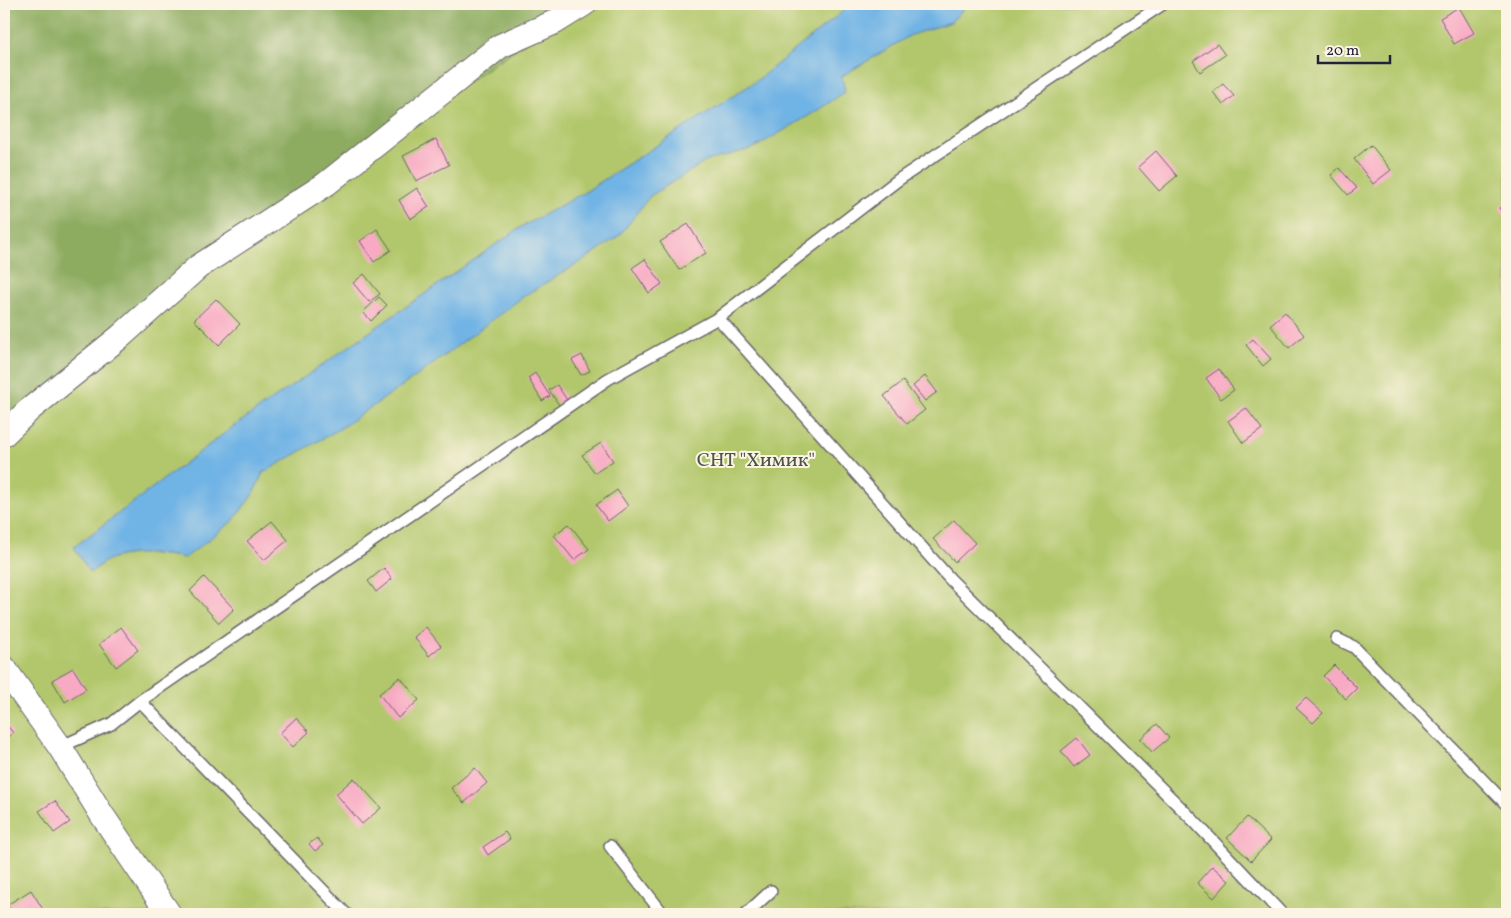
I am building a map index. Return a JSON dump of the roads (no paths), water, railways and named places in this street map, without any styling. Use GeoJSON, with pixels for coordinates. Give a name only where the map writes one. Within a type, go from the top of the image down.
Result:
{"type":"FeatureCollection","features":[{"type":"Feature","properties":{"kind":"street"},"geometry":{"type":"LineString","coordinates":[[4,434],[29,410],[121,336],[198,267],[326,184],[500,46],[555,22],[584,4]]}},
{"type":"Feature","properties":{"kind":"street"},"geometry":{"type":"LineString","coordinates":[[4,668],[60,747],[102,815],[168,914]]}},
{"type":"Feature","properties":{"kind":"lane"},"geometry":{"type":"LineString","coordinates":[[60,747],[112,724],[140,701],[608,379],[718,318],[898,180],[1163,4]]}},
{"type":"Feature","properties":{"kind":"lane"},"geometry":{"type":"LineString","coordinates":[[718,318],[950,579],[1193,820],[1282,914]]}},
{"type":"Feature","properties":{"kind":"lane"},"geometry":{"type":"LineString","coordinates":[[1337,639],[1354,646],[1507,805]]}},
{"type":"Feature","properties":{"kind":"lane"},"geometry":{"type":"LineString","coordinates":[[140,701],[346,914]]}},
{"type":"Feature","properties":{"kind":"lane"},"geometry":{"type":"LineString","coordinates":[[610,846],[663,914]]}},
{"type":"Feature","properties":{"kind":"lane"},"geometry":{"type":"LineString","coordinates":[[746,914],[771,892]]}},
{"type":"Feature","properties":{"kind":"water"},"geometry":{"type":"Polygon","coordinates":[[[852,4],[968,4],[951,22],[911,35],[842,76],[845,92],[815,112],[754,148],[707,161],[650,196],[620,235],[584,260],[527,294],[417,376],[341,428],[263,473],[253,494],[234,520],[185,558],[168,555],[130,554],[107,560],[90,573],[74,547],[234,426],[521,227],[585,192],[756,81],[852,4]]]}},
{"type":"Feature","properties":{"kind":"park label","name":"СНТ \"Химик\""},"geometry":{"type":"Point","coordinates":[756,459]}}]}
